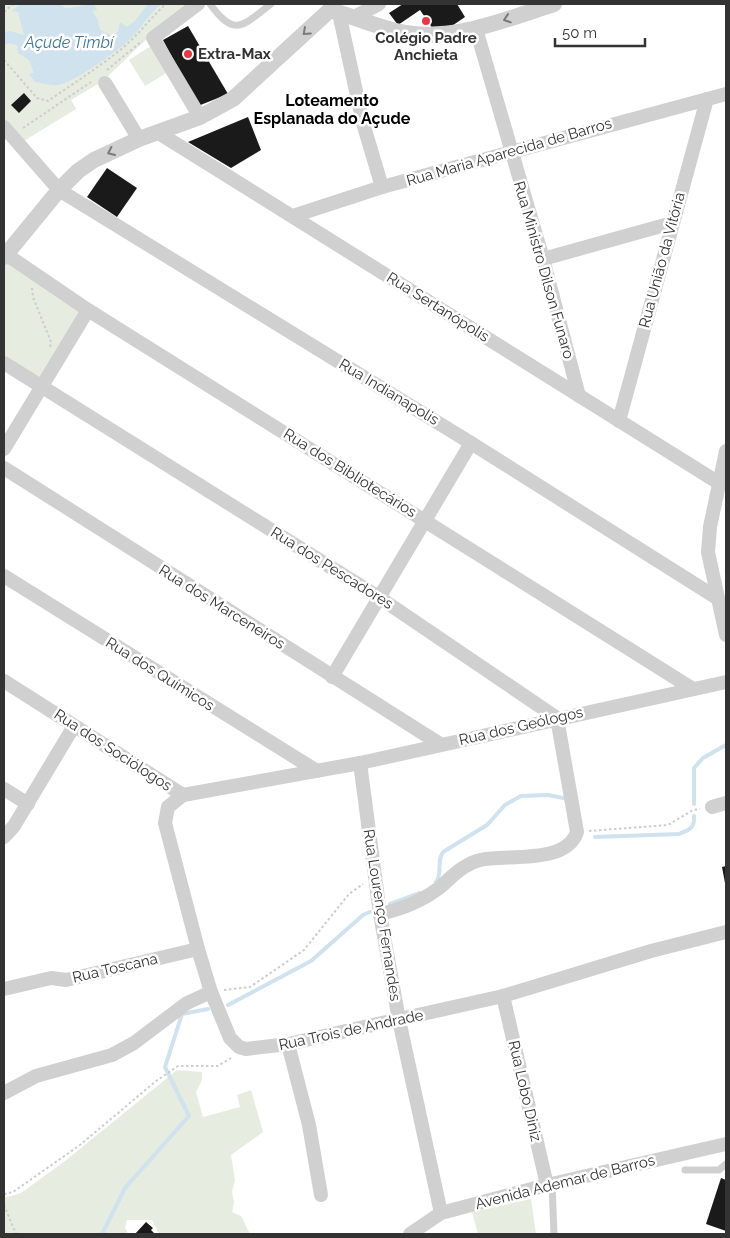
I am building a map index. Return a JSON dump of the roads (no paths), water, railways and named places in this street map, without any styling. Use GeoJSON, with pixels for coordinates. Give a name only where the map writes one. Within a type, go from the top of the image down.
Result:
{"type":"FeatureCollection","features":[{"type":"Feature","properties":{"kind":"street"},"geometry":{"type":"LineString","coordinates":[[198,4],[153,38],[200,117]]}},
{"type":"Feature","properties":{"kind":"street"},"geometry":{"type":"LineString","coordinates":[[6,256],[59,190],[78,171],[94,160],[139,139],[200,117],[233,99],[336,11],[379,4]]}},
{"type":"Feature","properties":{"kind":"street"},"geometry":{"type":"LineString","coordinates":[[336,11],[396,31],[422,35],[450,34],[476,28],[554,4]]}},
{"type":"Feature","properties":{"kind":"street"},"geometry":{"type":"LineString","coordinates":[[336,11],[363,123],[382,187]]}},
{"type":"Feature","properties":{"kind":"street","name":"Rua Ministro Dilson Funaro"},"geometry":{"type":"LineString","coordinates":[[476,28],[510,152],[543,259],[579,396]]}},
{"type":"Feature","properties":{"kind":"street"},"geometry":{"type":"LineString","coordinates":[[105,83],[139,139]]}},
{"type":"Feature","properties":{"kind":"street","name":"Rua Maria Aparecida de Barros"},"geometry":{"type":"LineString","coordinates":[[294,216],[382,187],[726,94]]}},
{"type":"Feature","properties":{"kind":"street","name":"Rua União da Vitória"},"geometry":{"type":"LineString","coordinates":[[619,421],[707,99]]}},
{"type":"Feature","properties":{"kind":"street","name":"Rua Indianapolis"},"geometry":{"type":"LineString","coordinates":[[4,127],[59,190],[472,443],[717,598]]}},
{"type":"Feature","properties":{"kind":"street","name":"Rua Sertanópolis"},"geometry":{"type":"LineString","coordinates":[[157,132],[619,421],[722,478]]}},
{"type":"Feature","properties":{"kind":"street"},"geometry":{"type":"LineString","coordinates":[[543,259],[672,223]]}},
{"type":"Feature","properties":{"kind":"street","name":"Rua dos Bibliotecários"},"geometry":{"type":"LineString","coordinates":[[6,256],[88,310],[693,689]]}},
{"type":"Feature","properties":{"kind":"street"},"geometry":{"type":"LineString","coordinates":[[4,449],[88,310]]}},
{"type":"Feature","properties":{"kind":"street","name":"Rua dos Pescadores"},"geometry":{"type":"LineString","coordinates":[[4,363],[380,598],[557,718]]}},
{"type":"Feature","properties":{"kind":"street"},"geometry":{"type":"LineString","coordinates":[[332,677],[472,443]]}},
{"type":"Feature","properties":{"kind":"street"},"geometry":{"type":"LineString","coordinates":[[726,451],[722,478],[710,527],[708,552],[726,635]]}},
{"type":"Feature","properties":{"kind":"street","name":"Rua dos Marceneiros"},"geometry":{"type":"LineString","coordinates":[[4,468],[440,744]]}},
{"type":"Feature","properties":{"kind":"street","name":"Rua dos Químicos"},"geometry":{"type":"LineString","coordinates":[[4,576],[317,771]]}},
{"type":"Feature","properties":{"kind":"street","name":"Rua dos Sociólogos"},"geometry":{"type":"LineString","coordinates":[[4,681],[183,795],[317,771]]}},
{"type":"Feature","properties":{"kind":"street","name":"Rua dos Geólogos"},"geometry":{"type":"LineString","coordinates":[[317,771],[726,682]]}},
{"type":"Feature","properties":{"kind":"street"},"geometry":{"type":"LineString","coordinates":[[380,914],[415,903],[439,888],[469,864],[500,857],[534,856],[564,848],[574,839],[577,832],[557,718]]}},
{"type":"Feature","properties":{"kind":"street"},"geometry":{"type":"LineString","coordinates":[[4,837],[14,826],[28,804],[74,726]]}},
{"type":"Feature","properties":{"kind":"street","name":"Rua Lourenço Fernandes"},"geometry":{"type":"LineString","coordinates":[[360,763],[380,914],[398,1020],[441,1213]]}},
{"type":"Feature","properties":{"kind":"street"},"geometry":{"type":"LineString","coordinates":[[4,789],[28,804]]}},
{"type":"Feature","properties":{"kind":"street"},"geometry":{"type":"LineString","coordinates":[[4,1093],[36,1076],[118,1052],[187,1003],[211,992],[165,823],[168,807],[183,795]]}},
{"type":"Feature","properties":{"kind":"street"},"geometry":{"type":"LineString","coordinates":[[712,807],[726,803]]}},
{"type":"Feature","properties":{"kind":"street","name":"Rua Trois de Andrade"},"geometry":{"type":"LineString","coordinates":[[211,992],[230,1038],[239,1047],[246,1049],[288,1044],[504,996],[651,951],[726,932]]}},
{"type":"Feature","properties":{"kind":"street","name":"Rua Toscana"},"geometry":{"type":"LineString","coordinates":[[4,989],[51,978],[66,980],[198,949]]}},
{"type":"Feature","properties":{"kind":"street","name":"Rua Lobo Diniz"},"geometry":{"type":"LineString","coordinates":[[504,996],[550,1184]]}},
{"type":"Feature","properties":{"kind":"street"},"geometry":{"type":"LineString","coordinates":[[288,1044],[309,1125],[320,1195]]}},
{"type":"Feature","properties":{"kind":"street","name":"Avenida Ademar de Barros"},"geometry":{"type":"LineString","coordinates":[[410,1234],[441,1213],[550,1184],[726,1144]]}},
{"type":"Feature","properties":{"kind":"lane"},"geometry":{"type":"LineString","coordinates":[[210,4],[222,20],[231,25],[239,26],[271,4]]}},
{"type":"Feature","properties":{"kind":"lane"},"geometry":{"type":"LineString","coordinates":[[684,1170],[719,1170],[726,1164]]}},
{"type":"Feature","properties":{"kind":"lane"},"geometry":{"type":"LineString","coordinates":[[550,1184],[554,1234]]}},
{"type":"Feature","properties":{"kind":"water","name":"Açude Timbí"},"geometry":{"type":"Polygon","coordinates":[[[20,4],[60,4],[65,8],[69,8],[94,4],[97,10],[92,11],[98,20],[100,30],[111,35],[118,32],[120,22],[127,27],[135,21],[148,4],[162,4],[153,11],[131,38],[117,50],[65,83],[49,85],[35,82],[29,74],[34,73],[29,60],[18,53],[17,42],[24,35],[18,12],[12,11],[20,4]]]}},
{"type":"Feature","properties":{"kind":"waterway"},"geometry":{"type":"LineString","coordinates":[[4,39],[9,37],[20,40]]}},
{"type":"Feature","properties":{"kind":"waterway"},"geometry":{"type":"LineString","coordinates":[[694,804],[694,768],[703,758],[726,745]]}},
{"type":"Feature","properties":{"kind":"waterway"},"geometry":{"type":"LineString","coordinates":[[436,882],[443,852],[487,825],[505,805],[521,796],[548,795],[563,798]]}},
{"type":"Feature","properties":{"kind":"waterway"},"geometry":{"type":"LineString","coordinates":[[595,837],[679,834],[691,828],[694,816]]}},
{"type":"Feature","properties":{"kind":"waterway"},"geometry":{"type":"LineString","coordinates":[[390,904],[420,893]]}},
{"type":"Feature","properties":{"kind":"waterway"},"geometry":{"type":"LineString","coordinates":[[228,1005],[311,961],[363,915],[370,912]]}},
{"type":"Feature","properties":{"kind":"waterway"},"geometry":{"type":"LineString","coordinates":[[102,1234],[125,1188],[189,1116],[165,1067],[182,1014],[208,1009]]}},
{"type":"Feature","properties":{"kind":"place","name":"Colégio Padre Anchieta"},"geometry":{"type":"Point","coordinates":[426,21]}},
{"type":"Feature","properties":{"kind":"place","name":"Extra-Max"},"geometry":{"type":"Point","coordinates":[188,54]}},
{"type":"Feature","properties":{"kind":"district","name":"Loteamento Esplanada do Açude"},"geometry":{"type":"Point","coordinates":[332,109]}}]}
